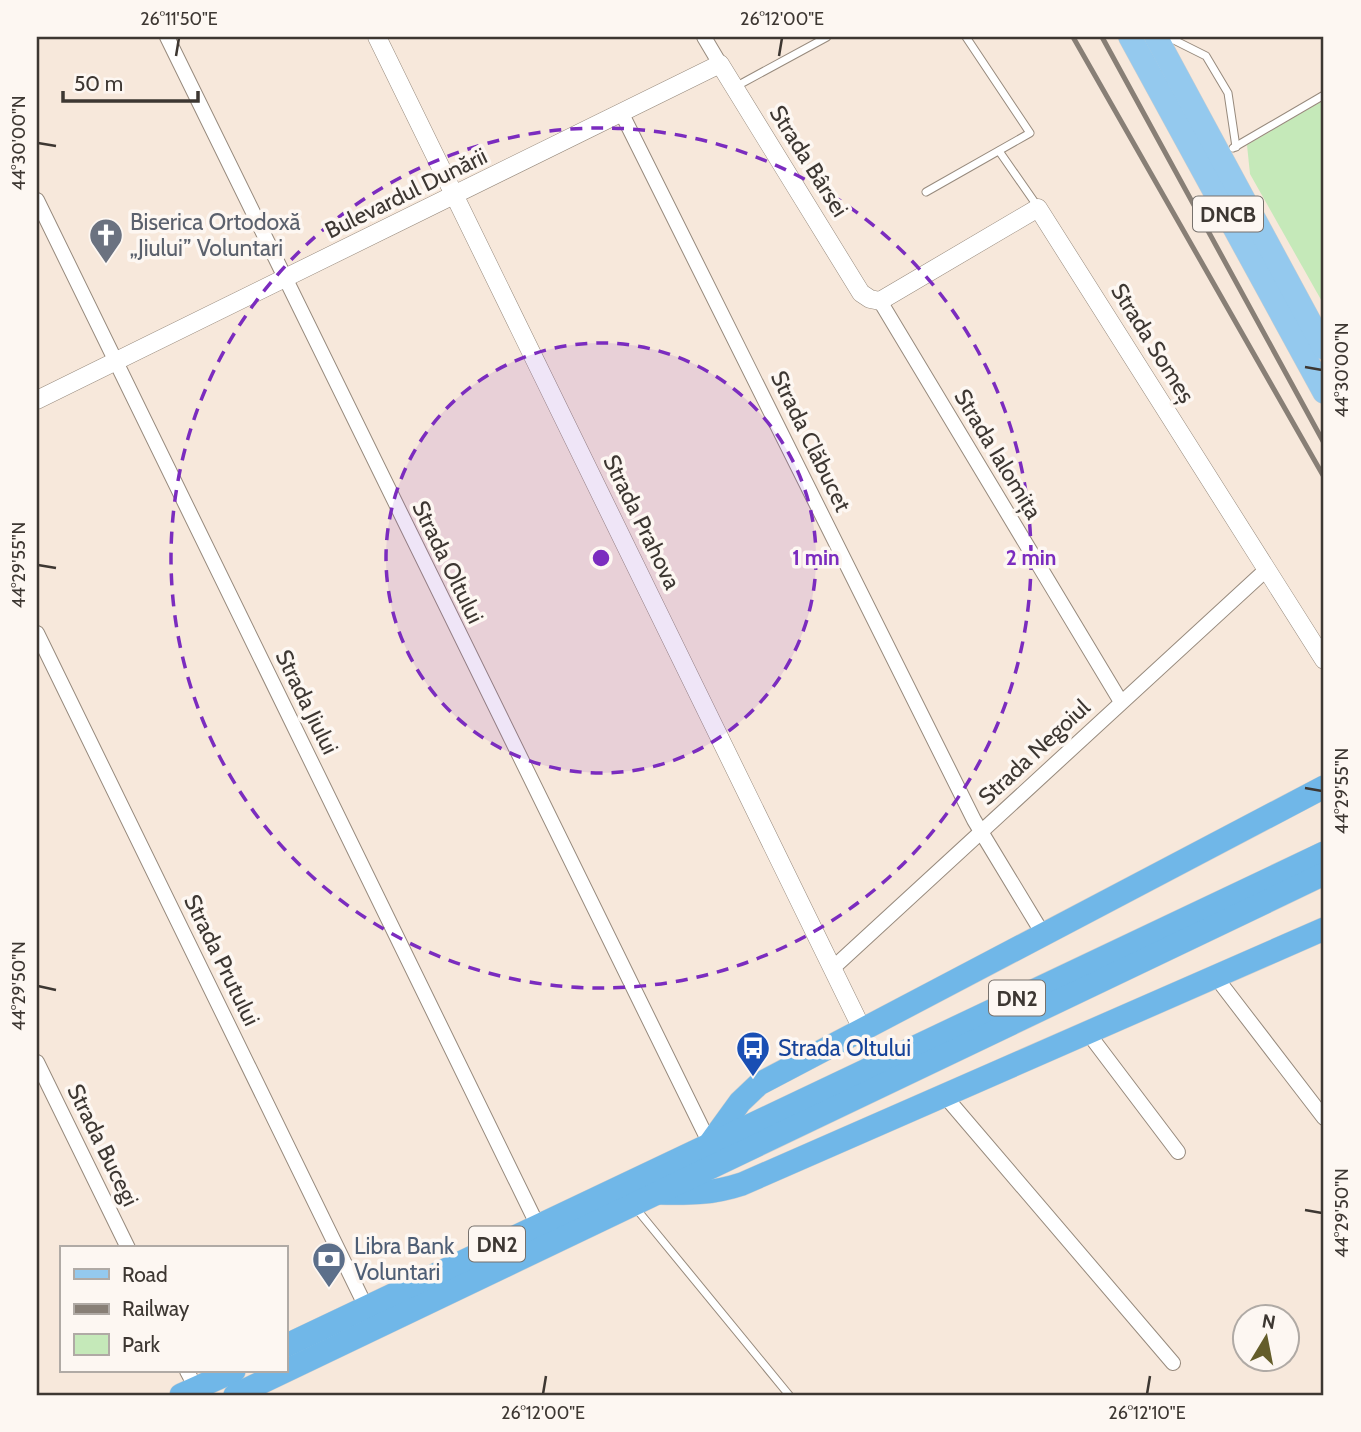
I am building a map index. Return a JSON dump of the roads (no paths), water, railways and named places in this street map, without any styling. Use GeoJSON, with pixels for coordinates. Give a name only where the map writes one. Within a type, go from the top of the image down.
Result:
{"type":"FeatureCollection","features":[{"type":"Feature","properties":{"kind":"highway"},"geometry":{"type":"LineString","coordinates":[[715,1152],[740,1102],[759,1084],[1324,787]]}},
{"type":"Feature","properties":{"kind":"highway","name":"DN2"},"geometry":{"type":"LineString","coordinates":[[287,1370],[642,1198],[715,1152],[1324,853]]}},
{"type":"Feature","properties":{"kind":"highway","name":"DN2"},"geometry":{"type":"LineString","coordinates":[[287,1345],[537,1224],[715,1152],[1324,874]]}},
{"type":"Feature","properties":{"kind":"highway"},"geometry":{"type":"LineString","coordinates":[[642,1198],[718,1193],[1324,929]]}},
{"type":"Feature","properties":{"kind":"highway"},"geometry":{"type":"LineString","coordinates":[[188,1385],[231,1372]]}},
{"type":"Feature","properties":{"kind":"highway","name":"DN2"},"geometry":{"type":"LineString","coordinates":[[235,1395],[283,1372]]}},
{"type":"Feature","properties":{"kind":"main road","name":"DNCB"},"geometry":{"type":"LineString","coordinates":[[1130,37],[1324,393]]}},
{"type":"Feature","properties":{"kind":"main road","name":"DNCB"},"geometry":{"type":"LineString","coordinates":[[1156,37],[1228,151],[1324,348]]}},
{"type":"Feature","properties":{"kind":"street","name":"Strada Oltului"},"geometry":{"type":"LineString","coordinates":[[167,37],[284,281],[715,1152]]}},
{"type":"Feature","properties":{"kind":"street","name":"Strada Prahova"},"geometry":{"type":"LineString","coordinates":[[377,37],[862,1029]]}},
{"type":"Feature","properties":{"kind":"street","name":"Strada Bârsei"},"geometry":{"type":"LineString","coordinates":[[704,37],[861,293],[880,301]]}},
{"type":"Feature","properties":{"kind":"street","name":"Bulevardul Dunării"},"geometry":{"type":"LineString","coordinates":[[37,400],[284,281],[720,64]]}},
{"type":"Feature","properties":{"kind":"street","name":"Strada Clăbucet"},"geometry":{"type":"LineString","coordinates":[[622,114],[981,833],[1043,934]]}},
{"type":"Feature","properties":{"kind":"street","name":"Strada Jiului"},"geometry":{"type":"LineString","coordinates":[[37,200],[114,363],[537,1224]]}},
{"type":"Feature","properties":{"kind":"street"},"geometry":{"type":"LineString","coordinates":[[880,301],[1038,208]]}},
{"type":"Feature","properties":{"kind":"street","name":"Strada Someș"},"geometry":{"type":"LineString","coordinates":[[1038,208],[1324,660]]}},
{"type":"Feature","properties":{"kind":"street","name":"Strada Ialomița"},"geometry":{"type":"LineString","coordinates":[[880,301],[1121,702]]}},
{"type":"Feature","properties":{"kind":"street","name":"Strada Negoiul"},"geometry":{"type":"LineString","coordinates":[[833,968],[1267,569]]}},
{"type":"Feature","properties":{"kind":"street","name":"Strada Prutului"},"geometry":{"type":"LineString","coordinates":[[37,633],[366,1307]]}},
{"type":"Feature","properties":{"kind":"street"},"geometry":{"type":"LineString","coordinates":[[1215,976],[1324,1118]]}},
{"type":"Feature","properties":{"kind":"street"},"geometry":{"type":"LineString","coordinates":[[1088,1033],[1178,1152]]}},
{"type":"Feature","properties":{"kind":"street","name":"Strada Bucegi"},"geometry":{"type":"LineString","coordinates":[[37,1062],[127,1246]]}},
{"type":"Feature","properties":{"kind":"street"},"geometry":{"type":"LineString","coordinates":[[944,1095],[1173,1363]]}},
{"type":"Feature","properties":{"kind":"lane"},"geometry":{"type":"LineString","coordinates":[[734,87],[827,37]]}},
{"type":"Feature","properties":{"kind":"lane"},"geometry":{"type":"LineString","coordinates":[[926,192],[1030,133],[966,37]]}},
{"type":"Feature","properties":{"kind":"lane"},"geometry":{"type":"LineString","coordinates":[[1168,37],[1206,56],[1228,93],[1228,151]]}},
{"type":"Feature","properties":{"kind":"lane"},"geometry":{"type":"LineString","coordinates":[[1228,151],[1324,94]]}},
{"type":"Feature","properties":{"kind":"lane"},"geometry":{"type":"LineString","coordinates":[[999,150],[1038,208]]}},
{"type":"Feature","properties":{"kind":"lane"},"geometry":{"type":"LineString","coordinates":[[642,1198],[789,1395]]}},
{"type":"Feature","properties":{"kind":"railway"},"geometry":{"type":"LineString","coordinates":[[1073,37],[1324,477]]}},
{"type":"Feature","properties":{"kind":"railway"},"geometry":{"type":"LineString","coordinates":[[1102,37],[1324,443]]}},
{"type":"Feature","properties":{"kind":"place","name":"Biserica Ortodoxă „Jiului” Voluntari"},"geometry":{"type":"Point","coordinates":[106,265]}},
{"type":"Feature","properties":{"kind":"place","name":"Strada Oltului"},"geometry":{"type":"Point","coordinates":[753,1078]}},
{"type":"Feature","properties":{"kind":"place","name":"Libra Bank Voluntari"},"geometry":{"type":"Point","coordinates":[329,1289]}}]}
